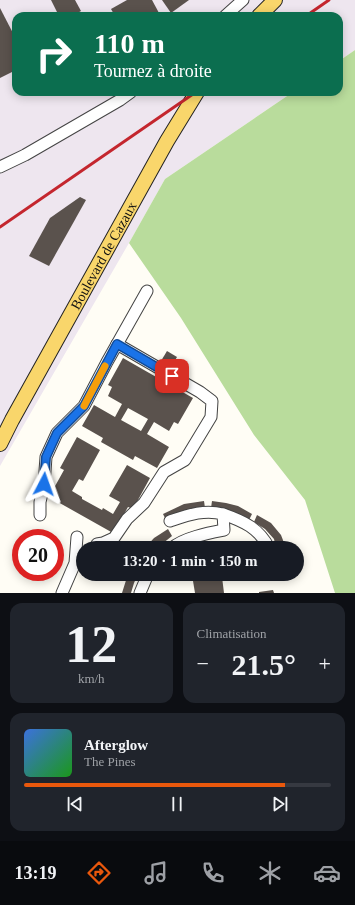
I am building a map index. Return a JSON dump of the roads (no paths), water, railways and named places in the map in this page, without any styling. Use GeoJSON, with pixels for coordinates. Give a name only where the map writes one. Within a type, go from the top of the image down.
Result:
{"type":"FeatureCollection","features":[{"type":"Feature","properties":{"kind":"main road"},"geometry":{"type":"LineString","coordinates":[[263,12],[275,0]]}},
{"type":"Feature","properties":{"kind":"main road","name":"Boulevard de Cazaux"},"geometry":{"type":"LineString","coordinates":[[0,444],[167,141],[195,96]]}},
{"type":"Feature","properties":{"kind":"main road","name":"Boulevard de Cazaux"},"geometry":{"type":"LineString","coordinates":[[0,438],[12,420]]}},
{"type":"Feature","properties":{"kind":"street"},"geometry":{"type":"LineString","coordinates":[[230,12],[243,0]]}},
{"type":"Feature","properties":{"kind":"street"},"geometry":{"type":"LineString","coordinates":[[0,167],[25,155],[126,96]]}},
{"type":"Feature","properties":{"kind":"street"},"geometry":{"type":"LineString","coordinates":[[40,515],[40,502],[44,484],[46,457],[57,433],[84,406],[147,291]]}},
{"type":"Feature","properties":{"kind":"street"},"geometry":{"type":"LineString","coordinates":[[106,541],[114,538],[127,519],[144,502],[164,472],[185,460],[211,417],[212,402],[200,392],[117,344]]}},
{"type":"Feature","properties":{"kind":"street"},"geometry":{"type":"LineString","coordinates":[[170,521],[192,513],[214,512],[245,523],[261,535],[265,541]]}},
{"type":"Feature","properties":{"kind":"street"},"geometry":{"type":"LineString","coordinates":[[184,541],[208,533],[224,530],[223,514]]}},
{"type":"Feature","properties":{"kind":"street"},"geometry":{"type":"LineString","coordinates":[[62,593],[76,563],[77,537]]}},
{"type":"Feature","properties":{"kind":"street"},"geometry":{"type":"LineString","coordinates":[[140,593],[145,581]]}},
{"type":"Feature","properties":{"kind":"railway"},"geometry":{"type":"LineString","coordinates":[[312,12],[329,0]]}},
{"type":"Feature","properties":{"kind":"railway"},"geometry":{"type":"LineString","coordinates":[[0,227],[190,96]]}}]}
